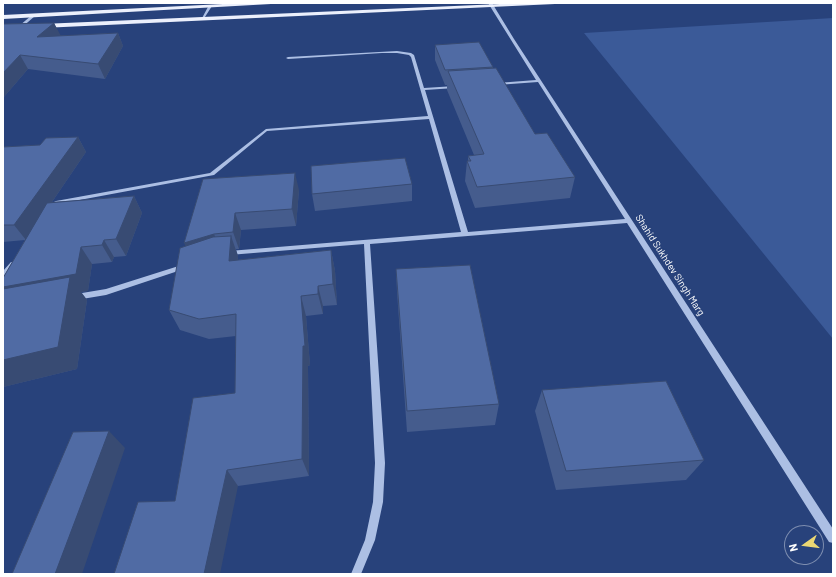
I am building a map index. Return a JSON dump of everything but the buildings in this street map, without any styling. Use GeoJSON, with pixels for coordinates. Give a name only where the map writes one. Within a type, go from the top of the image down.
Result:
{"type":"FeatureCollection","features":[{"type":"Feature","properties":{"kind":"main road"},"geometry":{"type":"LineString","coordinates":[[3,17],[271,3]]}},
{"type":"Feature","properties":{"kind":"main road"},"geometry":{"type":"LineString","coordinates":[[35,26],[491,4],[555,3]]}},
{"type":"Feature","properties":{"kind":"main road"},"geometry":{"type":"LineString","coordinates":[[17,27],[28,27]]}},
{"type":"Feature","properties":{"kind":"street","name":"Shahid Sukhdev Singh Marg"},"geometry":{"type":"LineString","coordinates":[[491,4],[833,538]]}},
{"type":"Feature","properties":{"kind":"street"},"geometry":{"type":"LineString","coordinates":[[202,19],[210,6]]}},
{"type":"Feature","properties":{"kind":"street"},"geometry":{"type":"LineString","coordinates":[[17,27],[33,16]]}},
{"type":"Feature","properties":{"kind":"street"},"geometry":{"type":"LineString","coordinates":[[288,58],[382,52],[410,54],[423,89],[466,234]]}},
{"type":"Feature","properties":{"kind":"street"},"geometry":{"type":"LineString","coordinates":[[493,84],[539,81]]}},
{"type":"Feature","properties":{"kind":"street"},"geometry":{"type":"LineString","coordinates":[[423,89],[462,87]]}},
{"type":"Feature","properties":{"kind":"street"},"geometry":{"type":"LineString","coordinates":[[52,209],[56,203],[212,174],[266,130],[431,117]]}},
{"type":"Feature","properties":{"kind":"street"},"geometry":{"type":"LineString","coordinates":[[221,254],[629,221]]}},
{"type":"Feature","properties":{"kind":"street"},"geometry":{"type":"LineString","coordinates":[[356,574],[370,540],[378,502],[380,463],[367,242]]}},
{"type":"Feature","properties":{"kind":"street"},"geometry":{"type":"LineString","coordinates":[[3,276],[16,260]]}},
{"type":"Feature","properties":{"kind":"street"},"geometry":{"type":"LineString","coordinates":[[70,299],[106,292],[192,263]]}},
{"type":"Feature","properties":{"kind":"shaded area"},"geometry":{"type":"Polygon","coordinates":[[[833,18],[833,339],[584,33],[833,18]]]}}]}
